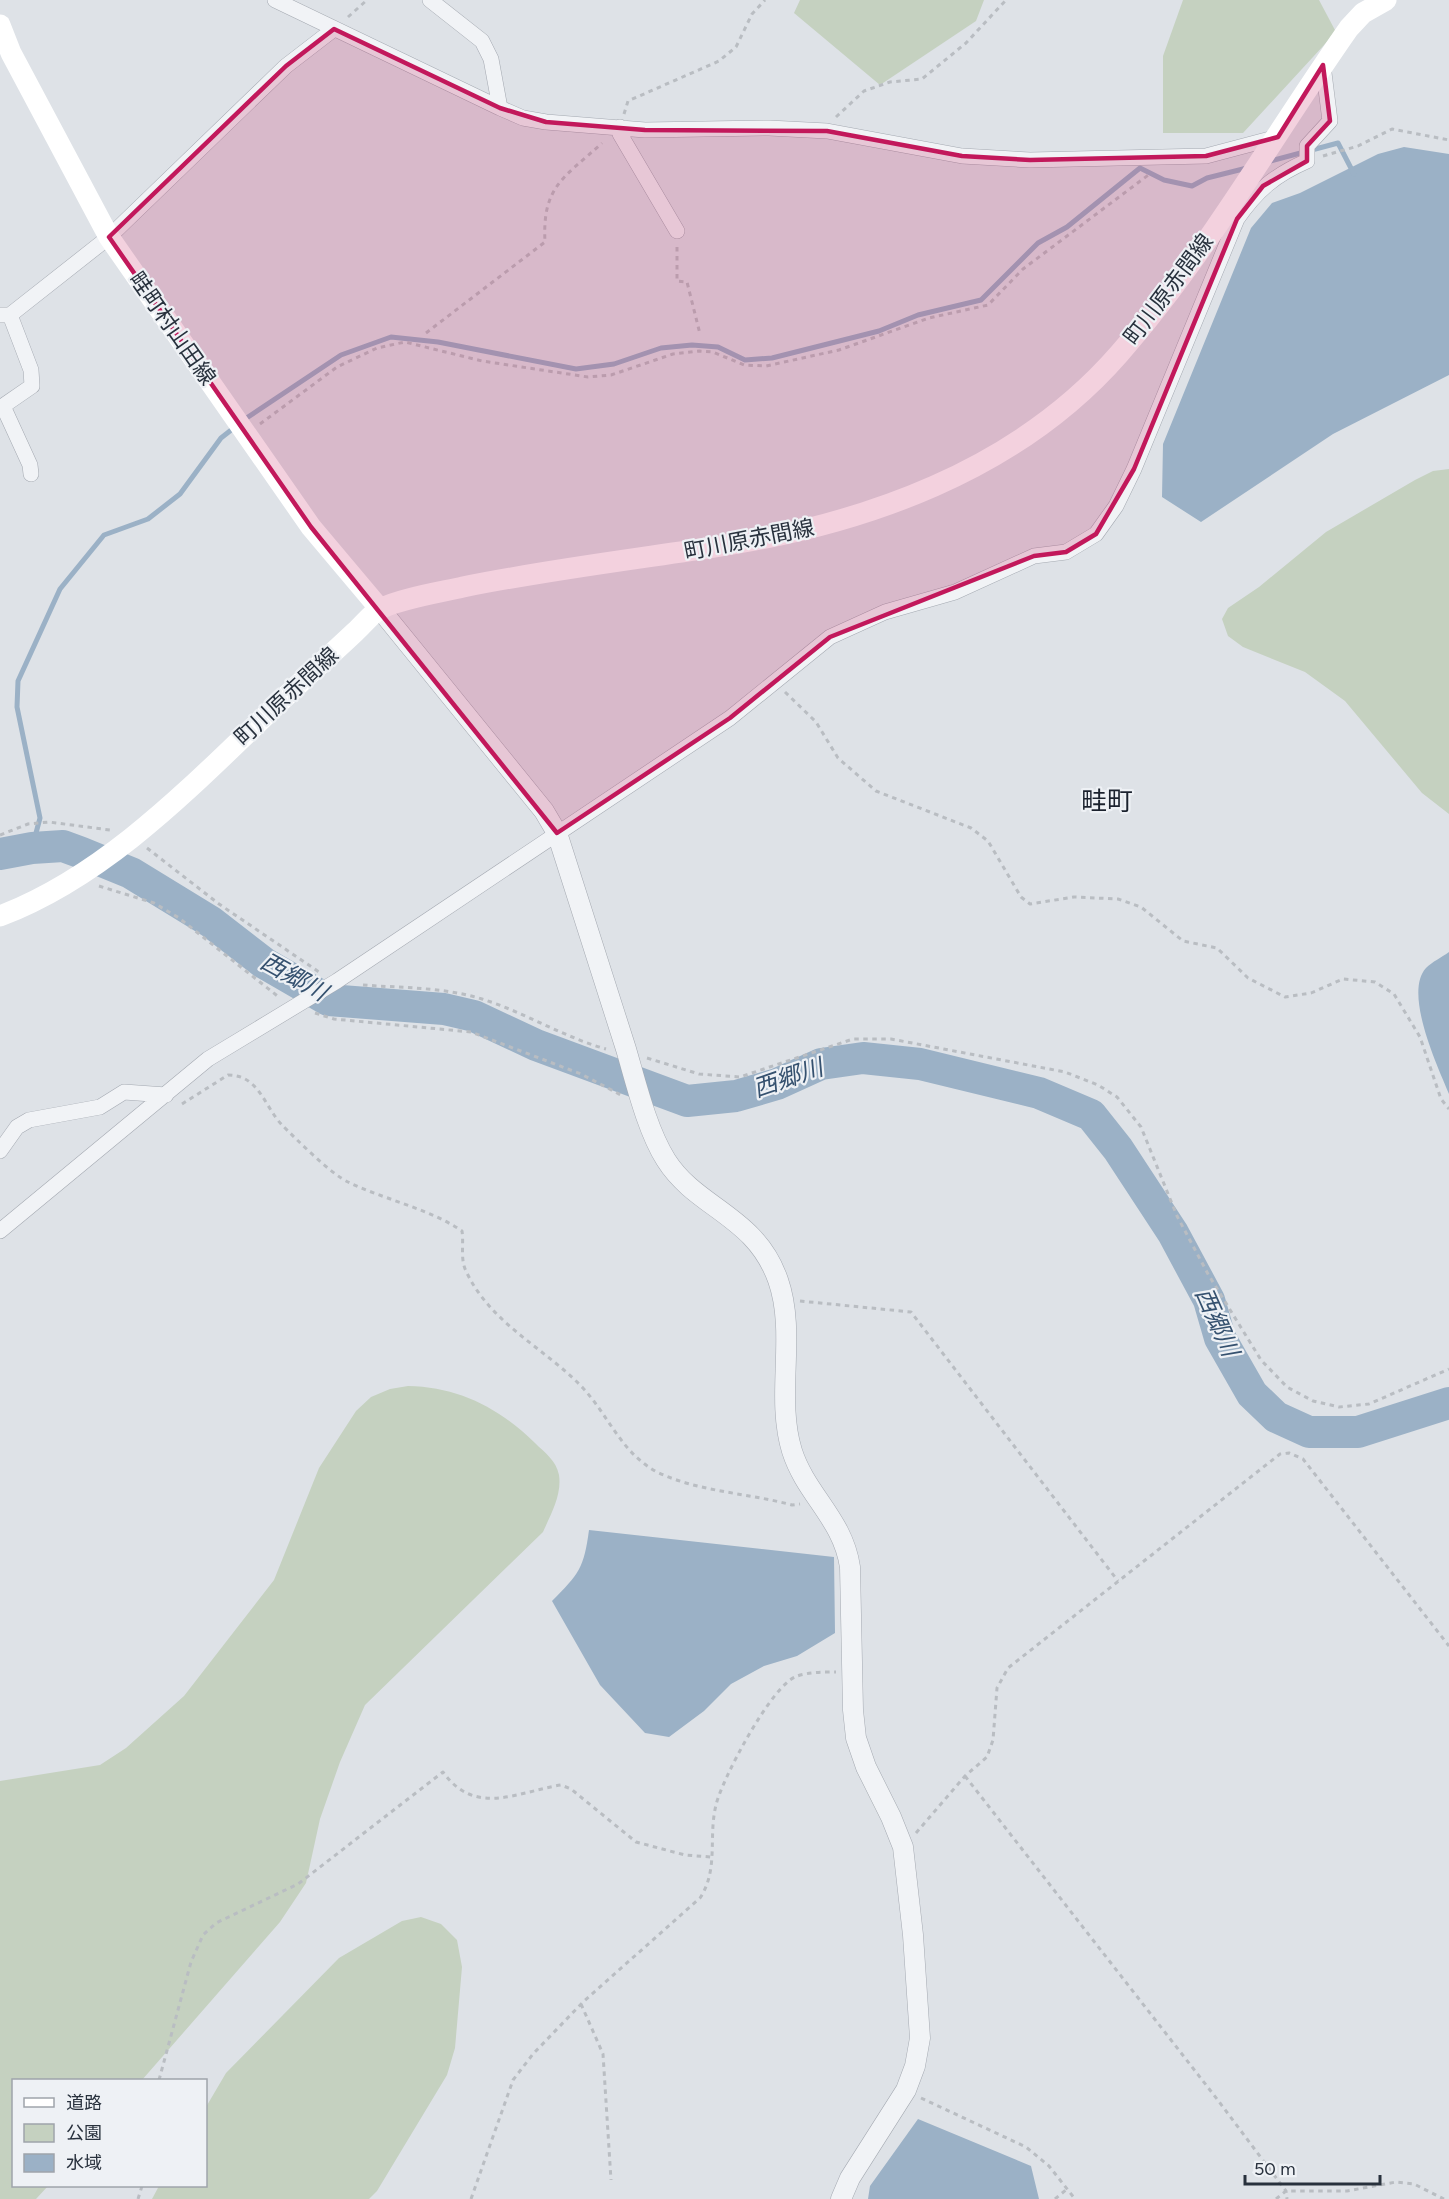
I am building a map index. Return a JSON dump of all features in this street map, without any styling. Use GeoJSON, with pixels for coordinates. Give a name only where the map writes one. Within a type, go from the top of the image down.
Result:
{"type":"FeatureCollection","features":[{"type":"Feature","properties":{"kind":"main road","name":"町川原赤間線"},"geometry":{"type":"LineString","coordinates":[[0,916],[24,907],[74,879],[131,840],[380,609],[492,581],[779,537],[891,505],[987,462],[1027,436],[1067,404],[1118,356],[1174,284],[1278,137],[1348,28],[1363,13],[1386,0]]}},
{"type":"Feature","properties":{"kind":"main road","name":"畦町村山田線"},"geometry":{"type":"LineString","coordinates":[[2,36],[109,237],[311,527],[380,609]]}},
{"type":"Feature","properties":{"kind":"street"},"geometry":{"type":"LineString","coordinates":[[275,0],[500,108],[523,118],[546,122],[620,130],[769,128],[827,131],[962,156],[1030,160],[1206,156],[1278,137]]}},
{"type":"Feature","properties":{"kind":"street"},"geometry":{"type":"LineString","coordinates":[[430,0],[482,41],[491,59],[500,108]]}},
{"type":"Feature","properties":{"kind":"street"},"geometry":{"type":"LineString","coordinates":[[31,474],[3,406],[32,386],[31,370],[5,315],[109,237],[286,66],[334,29]]}},
{"type":"Feature","properties":{"kind":"street"},"geometry":{"type":"LineString","coordinates":[[0,1231],[208,1059],[299,1005],[730,718],[830,637],[885,612],[955,592],[1034,556],[1066,552],[1096,534],[1116,506],[1134,469],[1237,219],[1254,194],[1263,186],[1307,161],[1307,146],[1330,121],[1323,65]]}},
{"type":"Feature","properties":{"kind":"street"},"geometry":{"type":"LineString","coordinates":[[620,130],[677,231]]}},
{"type":"Feature","properties":{"kind":"street"},"geometry":{"type":"LineString","coordinates":[[380,609],[544,811],[557,833],[645,1109],[666,1160],[685,1182],[749,1232],[762,1246],[776,1274],[783,1299],[788,1434],[802,1474],[847,1546],[850,1567],[856,1738],[866,1767],[891,1817],[903,1848],[912,1924],[920,2038],[915,2066],[906,2090],[850,2178],[841,2199]]}},
{"type":"Feature","properties":{"kind":"street"},"geometry":{"type":"LineString","coordinates":[[0,1151],[17,1127],[29,1120],[100,1107],[124,1092],[166,1095]]}},
{"type":"Feature","properties":{"kind":"path"},"geometry":{"type":"LineString","coordinates":[[334,29],[367,0]]}},
{"type":"Feature","properties":{"kind":"path"},"geometry":{"type":"LineString","coordinates":[[426,333],[545,242],[544,219],[550,193],[603,142],[620,130],[628,100],[719,61],[736,47],[752,14],[765,0]]}},
{"type":"Feature","properties":{"kind":"path"},"geometry":{"type":"LineString","coordinates":[[827,131],[840,112],[864,91],[891,82],[922,79],[966,43],[1005,0]]}},
{"type":"Feature","properties":{"kind":"path"},"geometry":{"type":"LineString","coordinates":[[1307,161],[1358,146],[1392,129],[1449,140]]}},
{"type":"Feature","properties":{"kind":"path"},"geometry":{"type":"LineString","coordinates":[[246,433],[337,367],[377,348],[405,342],[482,361],[588,376],[611,375],[673,354],[699,351],[713,352],[744,365],[766,366],[839,350],[929,318],[988,305],[1023,269],[1160,168]]}},
{"type":"Feature","properties":{"kind":"path"},"geometry":{"type":"LineString","coordinates":[[677,231],[677,281],[687,282],[700,334]]}},
{"type":"Feature","properties":{"kind":"path"},"geometry":{"type":"LineString","coordinates":[[776,682],[816,722],[838,758],[876,791],[971,828],[988,841],[1016,890],[1030,904],[1074,897],[1118,899],[1142,907],[1183,941],[1217,948],[1248,978],[1285,996],[1311,993],[1343,979],[1354,978],[1375,982],[1394,994],[1420,1037],[1441,1099],[1449,1109]]}},
{"type":"Feature","properties":{"kind":"path"},"geometry":{"type":"LineString","coordinates":[[0,835],[28,824],[49,822],[112,830],[131,840],[219,904],[334,982],[460,993],[508,1008],[604,1049],[699,1074],[740,1077],[853,1039],[891,1040],[1065,1072],[1098,1085],[1117,1097],[1142,1127],[1177,1216],[1208,1274],[1261,1360],[1287,1387],[1313,1401],[1339,1407],[1369,1404],[1449,1369]]}},
{"type":"Feature","properties":{"kind":"path"},"geometry":{"type":"LineString","coordinates":[[74,879],[154,903],[179,918],[299,1005],[334,1019],[471,1032],[581,1074],[645,1109]]}},
{"type":"Feature","properties":{"kind":"path"},"geometry":{"type":"LineString","coordinates":[[176,1107],[228,1075],[245,1078],[256,1086],[282,1124],[341,1178],[462,1231],[463,1260],[466,1271],[490,1308],[518,1335],[580,1385],[603,1411],[627,1449],[640,1461],[683,1483],[792,1505],[802,1504],[816,1496]]}},
{"type":"Feature","properties":{"kind":"path"},"geometry":{"type":"LineString","coordinates":[[783,1299],[911,1312],[1118,1581]]}},
{"type":"Feature","properties":{"kind":"path"},"geometry":{"type":"LineString","coordinates":[[903,1848],[965,1776],[987,1757],[993,1740],[997,1688],[1008,1668],[1280,1454],[1289,1453],[1303,1458],[1449,1646]]}},
{"type":"Feature","properties":{"kind":"path"},"geometry":{"type":"LineString","coordinates":[[471,2199],[513,2080],[533,2054],[581,2004],[700,1898],[709,1884],[716,1804],[759,1714],[771,1698],[794,1677],[820,1672],[853,1672]]}},
{"type":"Feature","properties":{"kind":"path"},"geometry":{"type":"LineString","coordinates":[[159,2079],[191,1962],[203,1935],[216,1923],[298,1884],[443,1772],[453,1786],[470,1795],[497,1799],[561,1785],[571,1789],[636,1842],[685,1855],[711,1857]]}},
{"type":"Feature","properties":{"kind":"path"},"geometry":{"type":"LineString","coordinates":[[965,1776],[1217,2099],[1286,2192],[1287,2199]]}},
{"type":"Feature","properties":{"kind":"path"},"geometry":{"type":"LineString","coordinates":[[581,2004],[603,2054],[611,2180]]}},
{"type":"Feature","properties":{"kind":"path"},"geometry":{"type":"LineString","coordinates":[[906,2090],[1026,2147],[1049,2166],[1074,2199]]}},
{"type":"Feature","properties":{"kind":"path"},"geometry":{"type":"LineString","coordinates":[[1276,2199],[1286,2192],[1347,2191],[1396,2182],[1414,2184],[1444,2199]]}},
{"type":"Feature","properties":{"kind":"path"},"geometry":{"type":"LineString","coordinates":[[1055,2199],[1067,2189]]}},
{"type":"Feature","properties":{"kind":"highlighted area"},"geometry":{"type":"Polygon","coordinates":[[[334,29],[500,108],[546,122],[645,130],[827,131],[962,156],[1030,160],[1206,156],[1278,137],[1323,65],[1330,121],[1307,146],[1307,161],[1263,186],[1237,219],[1134,469],[1096,534],[1066,552],[1034,556],[830,637],[730,718],[557,833],[311,527],[109,237],[286,66],[334,29]]]}},
{"type":"Feature","properties":{"kind":"green space"},"geometry":{"type":"Polygon","coordinates":[[[800,0],[984,0],[976,21],[880,85],[794,13],[800,0]]]}},
{"type":"Feature","properties":{"kind":"green space"},"geometry":{"type":"Polygon","coordinates":[[[1183,0],[1319,0],[1336,32],[1243,133],[1163,133],[1163,56],[1183,0]]]}},
{"type":"Feature","properties":{"kind":"green space"},"geometry":{"type":"Polygon","coordinates":[[[1449,469],[1449,814],[1422,793],[1345,701],[1305,672],[1243,647],[1228,636],[1222,619],[1228,608],[1259,587],[1326,532],[1415,480],[1433,471],[1449,469]]]}},
{"type":"Feature","properties":{"kind":"green space"},"geometry":{"type":"Polygon","coordinates":[[[408,1386],[427,1387],[461,1395],[507,1419],[550,1457],[558,1470],[560,1482],[555,1504],[543,1532],[365,1705],[340,1762],[320,1819],[306,1883],[280,1922],[143,2079],[12,2079],[12,2187],[47,2187],[36,2199],[0,2199],[0,1781],[100,1765],[126,1748],[184,1696],[274,1580],[319,1468],[356,1411],[371,1397],[390,1389],[408,1386]]]}},
{"type":"Feature","properties":{"kind":"green space"},"geometry":{"type":"Polygon","coordinates":[[[421,1917],[441,1924],[457,1940],[462,1967],[455,2048],[447,2075],[377,2191],[369,2199],[152,2199],[158,2187],[207,2187],[207,2105],[226,2073],[339,1958],[402,1921],[421,1917]]]}},
{"type":"Feature","properties":{"kind":"water"},"geometry":{"type":"Polygon","coordinates":[[[1404,147],[1449,154],[1449,375],[1333,434],[1201,522],[1162,497],[1163,444],[1251,228],[1272,203],[1300,193],[1378,154],[1404,147]]]}},
{"type":"Feature","properties":{"kind":"water"},"geometry":{"type":"Polygon","coordinates":[[[1449,952],[1449,1094],[1425,1030],[1418,994],[1420,979],[1426,968],[1449,952]]]}},
{"type":"Feature","properties":{"kind":"water"},"geometry":{"type":"Polygon","coordinates":[[[589,1530],[834,1557],[835,1633],[797,1656],[764,1666],[731,1684],[704,1711],[669,1737],[645,1733],[600,1685],[552,1601],[579,1570],[589,1530]]]}},
{"type":"Feature","properties":{"kind":"water"},"geometry":{"type":"Polygon","coordinates":[[[918,2119],[1031,2166],[1039,2199],[868,2199],[870,2186],[918,2119]]]}},
{"type":"Feature","properties":{"kind":"waterway"},"geometry":{"type":"LineString","coordinates":[[1267,162],[1338,143],[1354,174]]}},
{"type":"Feature","properties":{"kind":"waterway"},"geometry":{"type":"LineString","coordinates":[[242,421],[341,355],[391,337],[438,342],[576,369],[614,364],[661,348],[692,345],[718,347],[745,360],[772,358],[879,331],[918,315],[981,300],[1038,243],[1067,227],[1140,168],[1164,180],[1192,186],[1207,178],[1247,168]]}},
{"type":"Feature","properties":{"kind":"waterway"},"geometry":{"type":"LineString","coordinates":[[32,848],[40,818],[17,707],[18,681],[60,589],[104,535],[148,519],[180,494],[221,438],[235,427]]}},
{"type":"Feature","properties":{"kind":"waterway","name":"西郷川"},"geometry":{"type":"LineString","coordinates":[[0,854],[32,848],[63,846],[131,873],[211,922],[264,963],[328,1000],[444,1009],[474,1016],[536,1045],[687,1101],[736,1096],[777,1084],[821,1064],[863,1058],[920,1064],[1039,1093],[1091,1115],[1118,1149],[1173,1233],[1209,1300],[1220,1338],[1252,1394],[1276,1417],[1309,1432],[1358,1432],[1449,1403]]}},
{"type":"Feature","properties":{"kind":"district","name":"畦町"},"geometry":{"type":"Point","coordinates":[1107,801]}}]}
